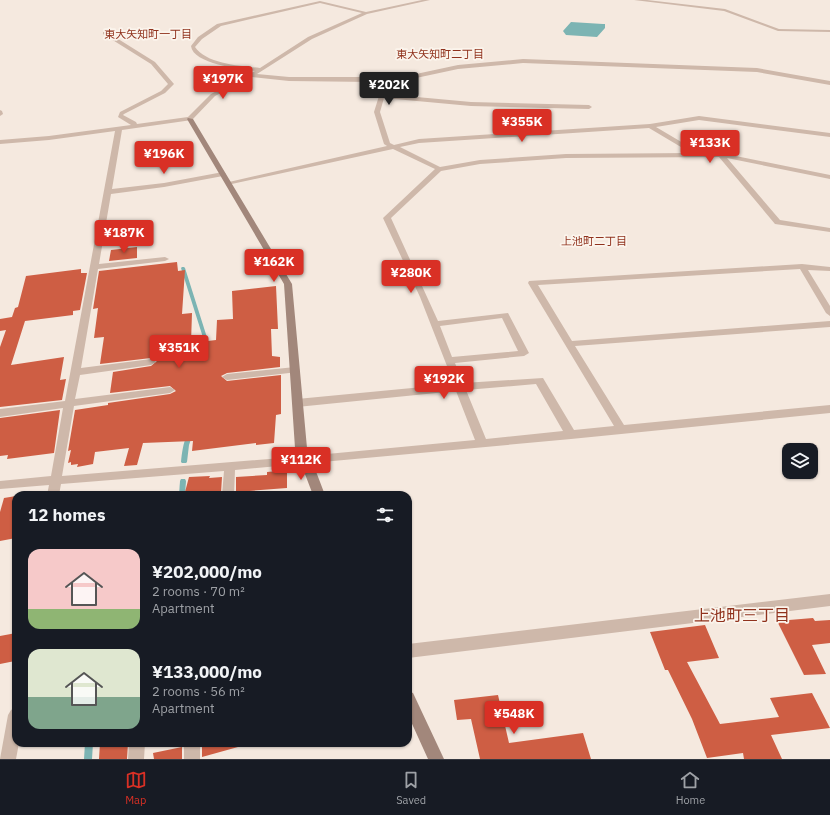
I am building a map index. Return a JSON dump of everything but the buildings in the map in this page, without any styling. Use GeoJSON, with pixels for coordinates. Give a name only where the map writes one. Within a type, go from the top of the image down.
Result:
{"type":"FeatureCollection","features":[{"type":"Feature","properties":{"kind":"street"},"geometry":{"type":"LineString","coordinates":[[1,144],[190,119],[213,96],[261,70],[310,38],[366,12],[428,0]]}},
{"type":"Feature","properties":{"kind":"street"},"geometry":{"type":"LineString","coordinates":[[636,0],[725,10],[778,30],[830,31]]}},
{"type":"Feature","properties":{"kind":"street"},"geometry":{"type":"LineString","coordinates":[[261,70],[227,64],[204,57],[196,53],[193,46],[200,38],[219,25],[320,1],[366,12]]}},
{"type":"Feature","properties":{"kind":"street"},"geometry":{"type":"LineString","coordinates":[[105,33],[153,63],[171,84],[166,90],[122,113],[120,116],[134,123],[134,126]]}},
{"type":"Feature","properties":{"kind":"street"},"geometry":{"type":"LineString","coordinates":[[251,75],[282,78],[373,80],[402,79],[458,66],[523,61],[757,70],[830,83]]}},
{"type":"Feature","properties":{"kind":"street"},"geometry":{"type":"LineString","coordinates":[[373,80],[382,96],[377,112],[387,144],[407,152],[438,169]]}},
{"type":"Feature","properties":{"kind":"street"},"geometry":{"type":"LineString","coordinates":[[382,96],[471,104],[589,107]]}},
{"type":"Feature","properties":{"kind":"street"},"geometry":{"type":"LineString","coordinates":[[229,184],[392,146],[426,140],[650,126],[699,118],[781,127],[830,135]]}},
{"type":"Feature","properties":{"kind":"street"},"geometry":{"type":"LineString","coordinates":[[190,119],[288,284],[301,448],[318,491]]}},
{"type":"Feature","properties":{"kind":"street"},"geometry":{"type":"LineString","coordinates":[[650,126],[698,155]]}},
{"type":"Feature","properties":{"kind":"street"},"geometry":{"type":"LineString","coordinates":[[54,491],[118,128]]}},
{"type":"Feature","properties":{"kind":"street"},"geometry":{"type":"LineString","coordinates":[[721,155],[778,222],[830,230]]}},
{"type":"Feature","properties":{"kind":"street"},"geometry":{"type":"LineString","coordinates":[[482,443],[424,297],[387,218],[438,169],[480,162],[566,156],[721,155],[830,177]]}},
{"type":"Feature","properties":{"kind":"street"},"geometry":{"type":"LineString","coordinates":[[107,192],[164,185],[223,174]]}},
{"type":"Feature","properties":{"kind":"street"},"geometry":{"type":"LineString","coordinates":[[94,267],[165,259]]}},
{"type":"Feature","properties":{"kind":"street"},"geometry":{"type":"LineString","coordinates":[[802,266],[830,313]]}},
{"type":"Feature","properties":{"kind":"street"},"geometry":{"type":"LineString","coordinates":[[621,429],[532,283],[802,266],[830,269]]}},
{"type":"Feature","properties":{"kind":"street"},"geometry":{"type":"LineString","coordinates":[[434,324],[505,315],[524,353],[449,360]]}},
{"type":"Feature","properties":{"kind":"street"},"geometry":{"type":"LineString","coordinates":[[569,344],[830,324]]}},
{"type":"Feature","properties":{"kind":"street"},"geometry":{"type":"LineString","coordinates":[[75,372],[151,362]]}},
{"type":"Feature","properties":{"kind":"street"},"geometry":{"type":"LineString","coordinates":[[227,377],[295,370]]}},
{"type":"Feature","properties":{"kind":"street"},"geometry":{"type":"LineString","coordinates":[[297,403],[539,380],[571,435]]}},
{"type":"Feature","properties":{"kind":"street"},"geometry":{"type":"LineString","coordinates":[[0,413],[170,390]]}},
{"type":"Feature","properties":{"kind":"street"},"geometry":{"type":"LineString","coordinates":[[0,485],[56,479],[306,460],[830,409]]}},
{"type":"Feature","properties":{"kind":"street"},"geometry":{"type":"LineString","coordinates":[[228,491],[230,465]]}},
{"type":"Feature","properties":{"kind":"street"},"geometry":{"type":"LineString","coordinates":[[412,651],[830,600]]}},
{"type":"Feature","properties":{"kind":"street"},"geometry":{"type":"LineString","coordinates":[[412,707],[436,759]]}},
{"type":"Feature","properties":{"kind":"street"},"geometry":{"type":"LineString","coordinates":[[8,759],[12,737]]}},
{"type":"Feature","properties":{"kind":"street"},"geometry":{"type":"LineString","coordinates":[[136,747],[136,759]]}},
{"type":"Feature","properties":{"kind":"street"},"geometry":{"type":"LineString","coordinates":[[192,747],[192,759]]}},
{"type":"Feature","properties":{"kind":"water"},"geometry":{"type":"Polygon","coordinates":[[[571,22],[605,24],[605,28],[597,37],[566,35],[563,31],[571,22]]]}},
{"type":"Feature","properties":{"kind":"waterway"},"geometry":{"type":"LineString","coordinates":[[183,268],[208,347]]}},
{"type":"Feature","properties":{"kind":"waterway"},"geometry":{"type":"LineString","coordinates":[[184,462],[186,445],[189,436]]}},
{"type":"Feature","properties":{"kind":"waterway"},"geometry":{"type":"LineString","coordinates":[[182,491],[183,481]]}},
{"type":"Feature","properties":{"kind":"waterway"},"geometry":{"type":"LineString","coordinates":[[88,759],[89,747]]}},
{"type":"Feature","properties":{"kind":"district","name":"東大矢知町一丁目"},"geometry":{"type":"Point","coordinates":[148,34]}},
{"type":"Feature","properties":{"kind":"district","name":"東大矢知町二丁目"},"geometry":{"type":"Point","coordinates":[440,54]}},
{"type":"Feature","properties":{"kind":"district","name":"上池町二丁目"},"geometry":{"type":"Point","coordinates":[594,241]}},
{"type":"Feature","properties":{"kind":"district","name":"上池町三丁目"},"geometry":{"type":"Point","coordinates":[742,615]}}]}
